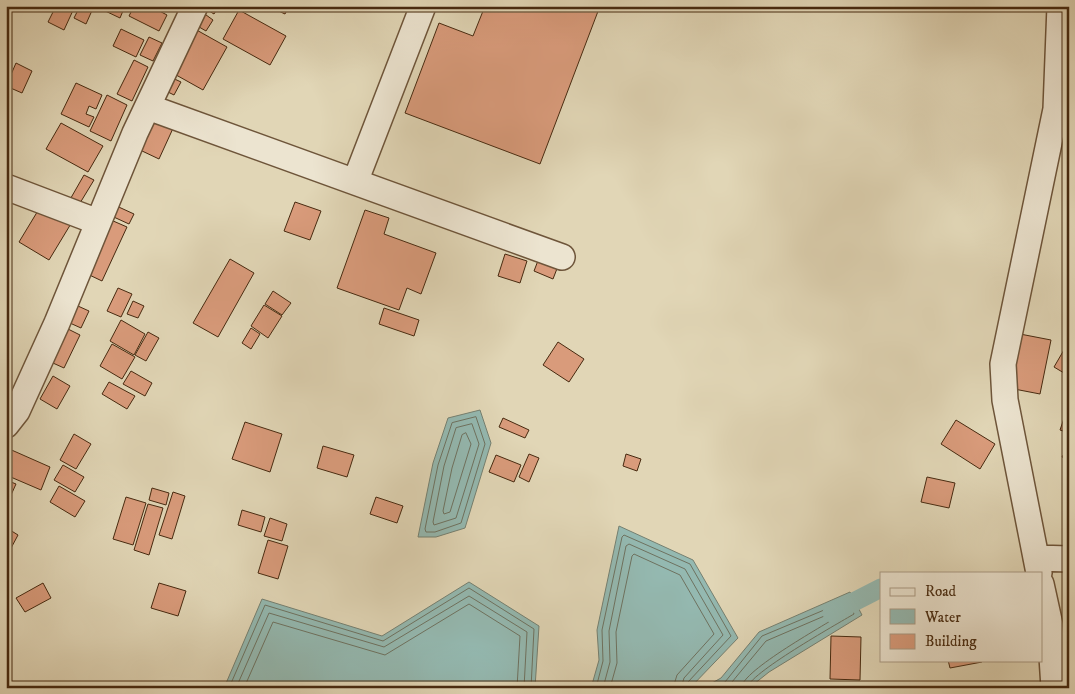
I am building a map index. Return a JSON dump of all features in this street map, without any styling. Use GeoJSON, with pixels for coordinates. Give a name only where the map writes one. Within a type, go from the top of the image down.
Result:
{"type":"FeatureCollection","features":[{"type":"Feature","properties":{"kind":"street"},"geometry":{"type":"LineString","coordinates":[[6,425],[17,411],[57,323],[135,133],[195,6]]}},
{"type":"Feature","properties":{"kind":"street"},"geometry":{"type":"LineString","coordinates":[[355,182],[423,6]]}},
{"type":"Feature","properties":{"kind":"street"},"geometry":{"type":"LineString","coordinates":[[1060,6],[1056,109],[1003,364],[1006,400],[1037,565],[1069,559]]}},
{"type":"Feature","properties":{"kind":"street"},"geometry":{"type":"LineString","coordinates":[[148,108],[562,257]]}},
{"type":"Feature","properties":{"kind":"street"},"geometry":{"type":"LineString","coordinates":[[6,187],[98,222]]}},
{"type":"Feature","properties":{"kind":"street"},"geometry":{"type":"LineString","coordinates":[[1042,589],[1050,625],[1054,688]]}},
{"type":"Feature","properties":{"kind":"water"},"geometry":{"type":"Polygon","coordinates":[[[480,410],[491,443],[465,528],[436,537],[418,537],[433,463],[448,418],[480,410]]]}},
{"type":"Feature","properties":{"kind":"water"},"geometry":{"type":"Polygon","coordinates":[[[619,526],[693,560],[738,638],[690,688],[591,688],[599,660],[597,630],[619,526]]]}},
{"type":"Feature","properties":{"kind":"water"},"geometry":{"type":"Polygon","coordinates":[[[469,582],[539,626],[535,688],[224,688],[262,599],[382,636],[469,582]]]}},
{"type":"Feature","properties":{"kind":"water"},"geometry":{"type":"Polygon","coordinates":[[[850,592],[862,615],[769,672],[749,688],[703,688],[721,678],[759,632],[850,592]]]}},
{"type":"Feature","properties":{"kind":"building"},"geometry":{"type":"Polygon","coordinates":[[[56,6],[75,6],[64,30],[48,22],[56,6]]]}},
{"type":"Feature","properties":{"kind":"building"},"geometry":{"type":"Polygon","coordinates":[[[80,6],[94,6],[86,24],[74,18],[80,6]]]}},
{"type":"Feature","properties":{"kind":"building"},"geometry":{"type":"Polygon","coordinates":[[[103,6],[125,6],[120,18],[101,9],[103,6]]]}},
{"type":"Feature","properties":{"kind":"building"},"geometry":{"type":"Polygon","coordinates":[[[134,6],[150,6],[167,15],[159,31],[129,16],[134,6]]]}},
{"type":"Feature","properties":{"kind":"building"},"geometry":{"type":"Polygon","coordinates":[[[201,6],[219,6],[214,14],[201,6]]]}},
{"type":"Feature","properties":{"kind":"building"},"geometry":{"type":"Polygon","coordinates":[[[268,6],[289,6],[285,14],[268,6]]]}},
{"type":"Feature","properties":{"kind":"building"},"geometry":{"type":"Polygon","coordinates":[[[485,6],[600,6],[540,164],[405,113],[439,23],[473,36],[485,6]]]}},
{"type":"Feature","properties":{"kind":"building"},"geometry":{"type":"Polygon","coordinates":[[[239,10],[286,36],[270,65],[223,39],[239,10]]]}},
{"type":"Feature","properties":{"kind":"building"},"geometry":{"type":"Polygon","coordinates":[[[202,12],[213,20],[206,31],[194,24],[202,12]]]}},
{"type":"Feature","properties":{"kind":"building"},"geometry":{"type":"Polygon","coordinates":[[[193,28],[227,47],[203,90],[169,71],[193,28]]]}},
{"type":"Feature","properties":{"kind":"building"},"geometry":{"type":"Polygon","coordinates":[[[121,29],[144,40],[136,57],[113,46],[121,29]]]}},
{"type":"Feature","properties":{"kind":"building"},"geometry":{"type":"Polygon","coordinates":[[[149,37],[162,43],[153,61],[140,55],[149,37]]]}},
{"type":"Feature","properties":{"kind":"building"},"geometry":{"type":"Polygon","coordinates":[[[134,60],[148,67],[132,101],[117,94],[134,60]]]}},
{"type":"Feature","properties":{"kind":"building"},"geometry":{"type":"Polygon","coordinates":[[[16,63],[32,71],[22,93],[6,86],[16,63]]]}},
{"type":"Feature","properties":{"kind":"building"},"geometry":{"type":"Polygon","coordinates":[[[166,75],[181,82],[174,95],[160,88],[166,75]]]}},
{"type":"Feature","properties":{"kind":"building"},"geometry":{"type":"Polygon","coordinates":[[[76,83],[102,95],[96,109],[89,106],[86,114],[94,117],[89,127],[61,114],[76,83]]]}},
{"type":"Feature","properties":{"kind":"building"},"geometry":{"type":"Polygon","coordinates":[[[107,95],[127,105],[111,141],[90,131],[107,95]]]}},
{"type":"Feature","properties":{"kind":"building"},"geometry":{"type":"Polygon","coordinates":[[[157,115],[175,124],[159,159],[140,150],[157,115]]]}},
{"type":"Feature","properties":{"kind":"building"},"geometry":{"type":"Polygon","coordinates":[[[61,123],[103,146],[88,172],[46,149],[61,123]]]}},
{"type":"Feature","properties":{"kind":"building"},"geometry":{"type":"Polygon","coordinates":[[[84,175],[94,180],[77,208],[68,203],[84,175]]]}},
{"type":"Feature","properties":{"kind":"building"},"geometry":{"type":"Polygon","coordinates":[[[295,202],[321,211],[310,240],[284,231],[295,202]]]}},
{"type":"Feature","properties":{"kind":"building"},"geometry":{"type":"Polygon","coordinates":[[[110,203],[134,214],[129,224],[105,213],[110,203]]]}},
{"type":"Feature","properties":{"kind":"building"},"geometry":{"type":"Polygon","coordinates":[[[42,204],[72,222],[49,260],[19,242],[42,204]]]}},
{"type":"Feature","properties":{"kind":"building"},"geometry":{"type":"Polygon","coordinates":[[[365,210],[389,218],[384,234],[436,253],[421,294],[407,288],[399,310],[337,288],[365,210]]]}},
{"type":"Feature","properties":{"kind":"building"},"geometry":{"type":"Polygon","coordinates":[[[104,217],[127,227],[102,281],[79,270],[104,217]]]}},
{"type":"Feature","properties":{"kind":"building"},"geometry":{"type":"Polygon","coordinates":[[[505,254],[527,261],[520,283],[498,276],[505,254]]]}},
{"type":"Feature","properties":{"kind":"building"},"geometry":{"type":"Polygon","coordinates":[[[539,258],[558,266],[553,279],[534,271],[539,258]]]}},
{"type":"Feature","properties":{"kind":"building"},"geometry":{"type":"Polygon","coordinates":[[[230,259],[254,273],[218,337],[193,323],[230,259]]]}},
{"type":"Feature","properties":{"kind":"building"},"geometry":{"type":"Polygon","coordinates":[[[118,288],[132,294],[121,317],[107,311],[118,288]]]}},
{"type":"Feature","properties":{"kind":"building"},"geometry":{"type":"Polygon","coordinates":[[[273,291],[291,303],[282,315],[265,304],[273,291]]]}},
{"type":"Feature","properties":{"kind":"building"},"geometry":{"type":"Polygon","coordinates":[[[133,301],[144,306],[138,318],[127,314],[133,301]]]}},
{"type":"Feature","properties":{"kind":"building"},"geometry":{"type":"Polygon","coordinates":[[[69,302],[89,311],[81,328],[61,319],[69,302]]]}},
{"type":"Feature","properties":{"kind":"building"},"geometry":{"type":"Polygon","coordinates":[[[264,305],[282,316],[268,338],[251,326],[264,305]]]}},
{"type":"Feature","properties":{"kind":"building"},"geometry":{"type":"Polygon","coordinates":[[[384,308],[419,320],[414,336],[379,324],[384,308]]]}},
{"type":"Feature","properties":{"kind":"building"},"geometry":{"type":"Polygon","coordinates":[[[121,320],[145,334],[134,355],[110,341],[121,320]]]}},
{"type":"Feature","properties":{"kind":"building"},"geometry":{"type":"Polygon","coordinates":[[[60,325],[80,335],[64,368],[44,359],[60,325]]]}},
{"type":"Feature","properties":{"kind":"building"},"geometry":{"type":"Polygon","coordinates":[[[251,328],[260,334],[251,349],[242,343],[251,328]]]}},
{"type":"Feature","properties":{"kind":"building"},"geometry":{"type":"Polygon","coordinates":[[[148,332],[159,338],[146,361],[135,355],[148,332]]]}},
{"type":"Feature","properties":{"kind":"building"},"geometry":{"type":"Polygon","coordinates":[[[1020,334],[1051,340],[1040,394],[1009,388],[1020,334]]]}},
{"type":"Feature","properties":{"kind":"building"},"geometry":{"type":"Polygon","coordinates":[[[558,342],[584,359],[569,382],[543,365],[558,342]]]}},
{"type":"Feature","properties":{"kind":"building"},"geometry":{"type":"Polygon","coordinates":[[[1069,343],[1069,376],[1054,367],[1069,343]]]}},
{"type":"Feature","properties":{"kind":"building"},"geometry":{"type":"Polygon","coordinates":[[[112,344],[135,357],[122,379],[100,366],[112,344]]]}},
{"type":"Feature","properties":{"kind":"building"},"geometry":{"type":"Polygon","coordinates":[[[131,371],[152,383],[145,396],[123,384],[131,371]]]}},
{"type":"Feature","properties":{"kind":"building"},"geometry":{"type":"Polygon","coordinates":[[[53,376],[70,386],[57,409],[40,399],[53,376]]]}},
{"type":"Feature","properties":{"kind":"building"},"geometry":{"type":"Polygon","coordinates":[[[109,382],[135,396],[127,409],[102,394],[109,382]]]}},
{"type":"Feature","properties":{"kind":"building"},"geometry":{"type":"Polygon","coordinates":[[[1069,404],[1069,433],[1060,430],[1069,404]]]}},
{"type":"Feature","properties":{"kind":"building"},"geometry":{"type":"Polygon","coordinates":[[[503,418],[529,430],[525,438],[499,427],[503,418]]]}},
{"type":"Feature","properties":{"kind":"building"},"geometry":{"type":"Polygon","coordinates":[[[956,420],[995,444],[980,469],[941,444],[956,420]]]}},
{"type":"Feature","properties":{"kind":"building"},"geometry":{"type":"Polygon","coordinates":[[[245,422],[282,434],[270,472],[232,459],[245,422]]]}},
{"type":"Feature","properties":{"kind":"building"},"geometry":{"type":"Polygon","coordinates":[[[74,434],[91,444],[76,469],[60,460],[74,434]]]}},
{"type":"Feature","properties":{"kind":"building"},"geometry":{"type":"Polygon","coordinates":[[[323,446],[354,455],[347,477],[317,468],[323,446]]]}},
{"type":"Feature","properties":{"kind":"building"},"geometry":{"type":"Polygon","coordinates":[[[1069,447],[1069,460],[1062,457],[1069,447]]]}},
{"type":"Feature","properties":{"kind":"building"},"geometry":{"type":"Polygon","coordinates":[[[7,448],[50,467],[41,490],[6,475],[7,448]]]}},
{"type":"Feature","properties":{"kind":"building"},"geometry":{"type":"Polygon","coordinates":[[[529,454],[539,458],[529,482],[519,477],[529,454]]]}},
{"type":"Feature","properties":{"kind":"building"},"geometry":{"type":"Polygon","coordinates":[[[626,454],[641,459],[637,471],[623,466],[626,454]]]}},
{"type":"Feature","properties":{"kind":"building"},"geometry":{"type":"Polygon","coordinates":[[[496,455],[521,465],[514,482],[489,472],[496,455]]]}},
{"type":"Feature","properties":{"kind":"building"},"geometry":{"type":"Polygon","coordinates":[[[63,465],[84,477],[75,492],[54,480],[63,465]]]}},
{"type":"Feature","properties":{"kind":"building"},"geometry":{"type":"Polygon","coordinates":[[[927,477],[955,483],[949,508],[921,502],[927,477]]]}},
{"type":"Feature","properties":{"kind":"building"},"geometry":{"type":"Polygon","coordinates":[[[6,480],[16,484],[11,495],[6,493],[6,480]]]}},
{"type":"Feature","properties":{"kind":"building"},"geometry":{"type":"Polygon","coordinates":[[[59,486],[85,501],[75,517],[50,502],[59,486]]]}},
{"type":"Feature","properties":{"kind":"building"},"geometry":{"type":"Polygon","coordinates":[[[152,488],[169,493],[166,505],[149,500],[152,488]]]}},
{"type":"Feature","properties":{"kind":"building"},"geometry":{"type":"Polygon","coordinates":[[[173,492],[185,496],[172,539],[159,535],[173,492]]]}},
{"type":"Feature","properties":{"kind":"building"},"geometry":{"type":"Polygon","coordinates":[[[126,497],[146,503],[133,545],[113,539],[126,497]]]}},
{"type":"Feature","properties":{"kind":"building"},"geometry":{"type":"Polygon","coordinates":[[[376,497],[403,506],[397,523],[370,514],[376,497]]]}},
{"type":"Feature","properties":{"kind":"building"},"geometry":{"type":"Polygon","coordinates":[[[148,504],[163,508],[149,555],[134,550],[148,504]]]}},
{"type":"Feature","properties":{"kind":"building"},"geometry":{"type":"Polygon","coordinates":[[[242,510],[265,517],[261,532],[238,525],[242,510]]]}},
{"type":"Feature","properties":{"kind":"building"},"geometry":{"type":"Polygon","coordinates":[[[270,518],[287,524],[282,541],[264,536],[270,518]]]}},
{"type":"Feature","properties":{"kind":"building"},"geometry":{"type":"Polygon","coordinates":[[[10,530],[18,535],[10,550],[6,548],[6,538],[10,530]]]}},
{"type":"Feature","properties":{"kind":"building"},"geometry":{"type":"Polygon","coordinates":[[[268,540],[288,546],[278,579],[258,573],[268,540]]]}},
{"type":"Feature","properties":{"kind":"building"},"geometry":{"type":"Polygon","coordinates":[[[43,583],[51,598],[25,612],[16,598],[43,583]]]}},
{"type":"Feature","properties":{"kind":"building"},"geometry":{"type":"Polygon","coordinates":[[[159,583],[186,591],[178,616],[151,608],[159,583]]]}},
{"type":"Feature","properties":{"kind":"building"},"geometry":{"type":"Polygon","coordinates":[[[831,636],[861,637],[860,680],[830,679],[831,636]]]}},
{"type":"Feature","properties":{"kind":"building"},"geometry":{"type":"Polygon","coordinates":[[[948,662],[982,662],[950,668],[948,662]]]}},
{"type":"Feature","properties":{"kind":"waterway"},"geometry":{"type":"LineString","coordinates":[[832,613],[880,589]]}}]}
